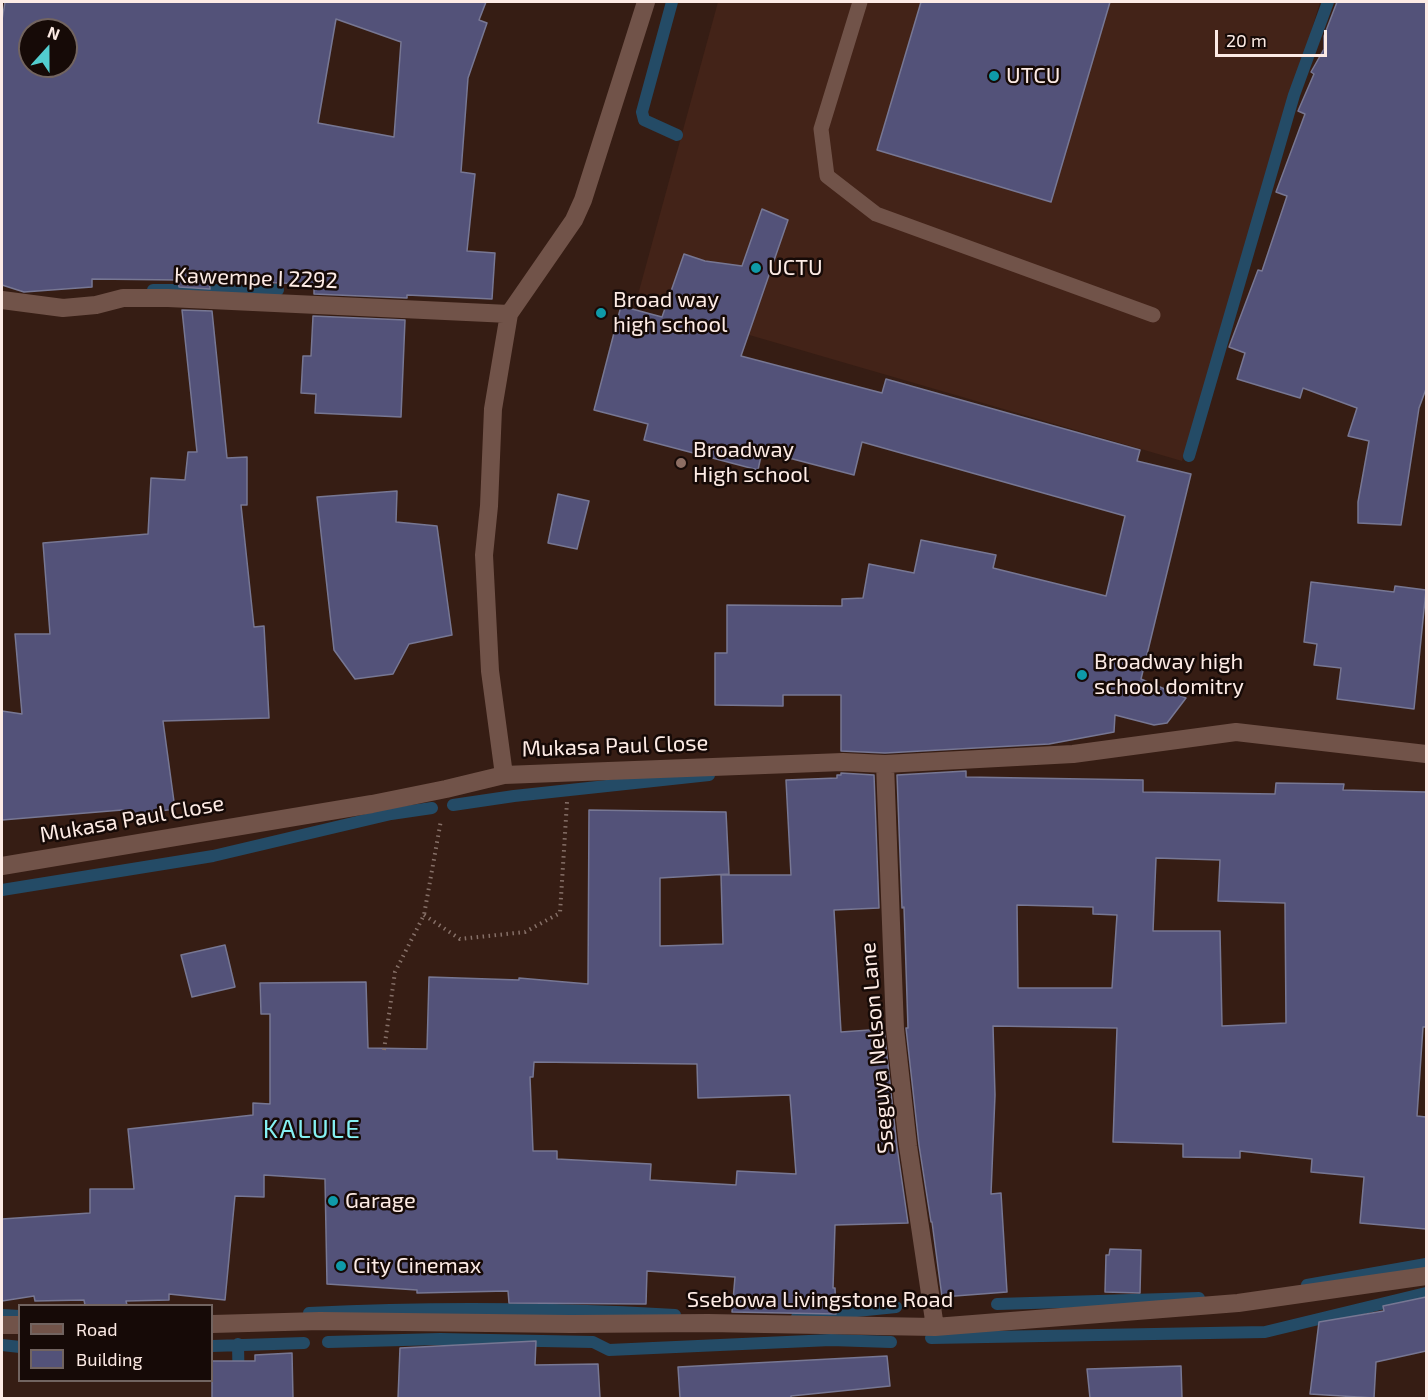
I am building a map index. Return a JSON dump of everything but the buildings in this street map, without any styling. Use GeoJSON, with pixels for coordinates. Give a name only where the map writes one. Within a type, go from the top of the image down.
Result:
{"type":"FeatureCollection","features":[{"type":"Feature","properties":{"kind":"street"},"geometry":{"type":"LineString","coordinates":[[504,775],[490,671],[484,555],[489,506],[493,408],[509,314],[574,220],[583,200],[646,2]]}},
{"type":"Feature","properties":{"kind":"street","name":"Kawempe I 2292"},"geometry":{"type":"LineString","coordinates":[[2,300],[63,308],[123,298],[509,314]]}},
{"type":"Feature","properties":{"kind":"street","name":"Mukasa Paul Close"},"geometry":{"type":"LineString","coordinates":[[2,866],[372,804],[504,775],[843,762],[885,764],[1073,754],[1236,732],[1426,754]]}},
{"type":"Feature","properties":{"kind":"street","name":"Sseguya Nelson Lane"},"geometry":{"type":"LineString","coordinates":[[885,764],[895,1029],[908,1146],[935,1327]]}},
{"type":"Feature","properties":{"kind":"street","name":"Ssebowa Livingstone Road"},"geometry":{"type":"LineString","coordinates":[[213,1324],[320,1321],[935,1327],[1238,1303],[1426,1276]]}},
{"type":"Feature","properties":{"kind":"street"},"geometry":{"type":"LineString","coordinates":[[2,1325],[18,1325]]}},
{"type":"Feature","properties":{"kind":"lane"},"geometry":{"type":"LineString","coordinates":[[860,2],[821,129],[827,176],[876,214],[1153,315]]}},
{"type":"Feature","properties":{"kind":"path"},"geometry":{"type":"LineString","coordinates":[[424,915],[460,939],[525,932],[560,913],[569,771]]}},
{"type":"Feature","properties":{"kind":"path"},"geometry":{"type":"LineString","coordinates":[[384,1050],[396,972],[424,915],[446,789]]}},
{"type":"Feature","properties":{"kind":"shaded area","name":"UCTU"},"geometry":{"type":"Polygon","coordinates":[[[718,2],[1320,2],[1182,461],[636,302],[718,2]]]}},
{"type":"Feature","properties":{"kind":"waterway"},"geometry":{"type":"LineString","coordinates":[[672,2],[642,112],[644,120],[677,135]]}},
{"type":"Feature","properties":{"kind":"waterway"},"geometry":{"type":"LineString","coordinates":[[1189,456],[1294,95],[1328,2]]}},
{"type":"Feature","properties":{"kind":"waterway"},"geometry":{"type":"LineString","coordinates":[[153,290],[278,290]]}},
{"type":"Feature","properties":{"kind":"waterway"},"geometry":{"type":"LineString","coordinates":[[453,805],[514,796],[709,775]]}},
{"type":"Feature","properties":{"kind":"waterway"},"geometry":{"type":"LineString","coordinates":[[2,890],[213,856],[391,814],[432,808]]}},
{"type":"Feature","properties":{"kind":"waterway"},"geometry":{"type":"LineString","coordinates":[[1307,1285],[1426,1264]]}},
{"type":"Feature","properties":{"kind":"waterway"},"geometry":{"type":"LineString","coordinates":[[931,1338],[1265,1332],[1426,1293]]}},
{"type":"Feature","properties":{"kind":"waterway"},"geometry":{"type":"LineString","coordinates":[[997,1304],[1199,1298]]}},
{"type":"Feature","properties":{"kind":"waterway"},"geometry":{"type":"LineString","coordinates":[[797,1317],[896,1307]]}},
{"type":"Feature","properties":{"kind":"waterway"},"geometry":{"type":"LineString","coordinates":[[309,1313],[492,1309],[675,1315]]}},
{"type":"Feature","properties":{"kind":"waterway"},"geometry":{"type":"LineString","coordinates":[[2,1315],[18,1316]]}},
{"type":"Feature","properties":{"kind":"waterway"},"geometry":{"type":"LineString","coordinates":[[328,1342],[440,1339],[593,1342],[609,1350],[831,1340],[891,1342]]}},
{"type":"Feature","properties":{"kind":"waterway"},"geometry":{"type":"LineString","coordinates":[[213,1346],[304,1343]]}},
{"type":"Feature","properties":{"kind":"waterway"},"geometry":{"type":"LineString","coordinates":[[238,1344],[239,1398]]}},
{"type":"Feature","properties":{"kind":"waterway"},"geometry":{"type":"LineString","coordinates":[[2,1345],[18,1347]]}},
{"type":"Feature","properties":{"kind":"place","name":"UTCU"},"geometry":{"type":"Point","coordinates":[994,76]}},
{"type":"Feature","properties":{"kind":"place","name":"UCTU"},"geometry":{"type":"Point","coordinates":[756,268]}},
{"type":"Feature","properties":{"kind":"place","name":"Broad way high school"},"geometry":{"type":"Point","coordinates":[601,313]}},
{"type":"Feature","properties":{"kind":"place","name":"Broadway High school"},"geometry":{"type":"Point","coordinates":[681,463]}},
{"type":"Feature","properties":{"kind":"place","name":"Broadway high school domitry"},"geometry":{"type":"Point","coordinates":[1082,675]}},
{"type":"Feature","properties":{"kind":"place","name":"Garage"},"geometry":{"type":"Point","coordinates":[333,1201]}},
{"type":"Feature","properties":{"kind":"place","name":"City Cinemax"},"geometry":{"type":"Point","coordinates":[341,1266]}},
{"type":"Feature","properties":{"kind":"district","name":"KALULE"},"geometry":{"type":"Point","coordinates":[312,1129]}}]}
